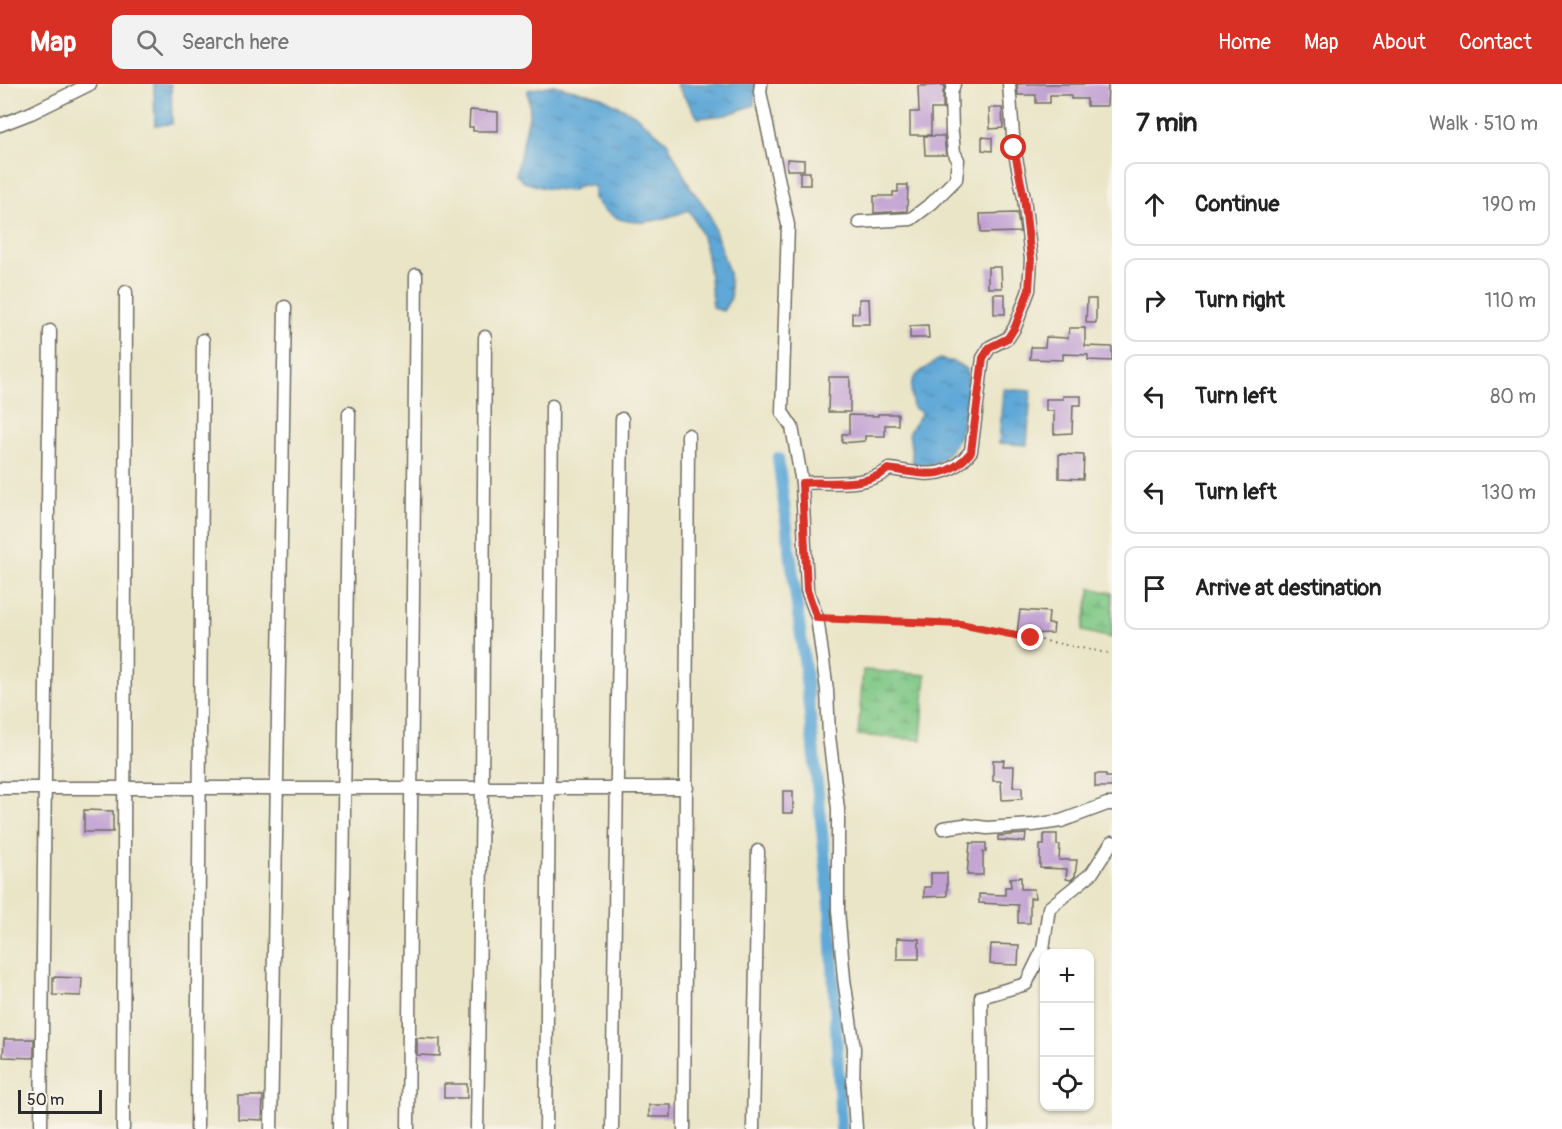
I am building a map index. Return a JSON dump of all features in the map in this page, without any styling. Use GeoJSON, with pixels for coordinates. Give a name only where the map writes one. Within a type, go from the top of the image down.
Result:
{"type":"FeatureCollection","features":[{"type":"Feature","properties":{"kind":"street"},"geometry":{"type":"LineString","coordinates":[[0,125],[31,113],[90,84]]}},
{"type":"Feature","properties":{"kind":"street"},"geometry":{"type":"LineString","coordinates":[[761,84],[760,92],[788,225],[782,412],[792,427],[802,483],[807,590],[817,618],[825,678],[838,809],[838,910],[844,979],[854,1048],[853,1085],[856,1129]]}},
{"type":"Feature","properties":{"kind":"street"},"geometry":{"type":"LineString","coordinates":[[859,222],[911,219],[932,203],[956,179],[958,160],[954,152],[951,93],[954,84]]}},
{"type":"Feature","properties":{"kind":"street"},"geometry":{"type":"LineString","coordinates":[[802,483],[868,480],[883,474],[888,469],[930,476],[962,463],[971,452],[983,358],[990,347],[1008,338],[1015,327],[1029,290],[1031,259],[1024,198],[1014,148],[1009,84]]}},
{"type":"Feature","properties":{"kind":"street"},"geometry":{"type":"LineString","coordinates":[[408,1129],[413,788],[416,275]]}},
{"type":"Feature","properties":{"kind":"street"},"geometry":{"type":"LineString","coordinates":[[123,1129],[126,292]]}},
{"type":"Feature","properties":{"kind":"street"},"geometry":{"type":"LineString","coordinates":[[271,1129],[285,307]]}},
{"type":"Feature","properties":{"kind":"street"},"geometry":{"type":"LineString","coordinates":[[41,1129],[50,332]]}},
{"type":"Feature","properties":{"kind":"street"},"geometry":{"type":"LineString","coordinates":[[477,1129],[485,337]]}},
{"type":"Feature","properties":{"kind":"street"},"geometry":{"type":"LineString","coordinates":[[197,1129],[203,340]]}},
{"type":"Feature","properties":{"kind":"street"},"geometry":{"type":"LineString","coordinates":[[546,1129],[552,406]]}},
{"type":"Feature","properties":{"kind":"street"},"geometry":{"type":"LineString","coordinates":[[340,1129],[349,413]]}},
{"type":"Feature","properties":{"kind":"street"},"geometry":{"type":"LineString","coordinates":[[612,1129],[622,419]]}},
{"type":"Feature","properties":{"kind":"street"},"geometry":{"type":"LineString","coordinates":[[684,1129],[688,435]]}},
{"type":"Feature","properties":{"kind":"street"},"geometry":{"type":"LineString","coordinates":[[0,788],[687,788]]}},
{"type":"Feature","properties":{"kind":"street"},"geometry":{"type":"LineString","coordinates":[[943,828],[964,825],[987,828],[1033,825],[1061,821],[1112,804]]}},
{"type":"Feature","properties":{"kind":"street"},"geometry":{"type":"LineString","coordinates":[[982,1129],[981,998],[1026,984],[1043,949],[1049,908],[1092,873],[1112,842]]}},
{"type":"Feature","properties":{"kind":"street"},"geometry":{"type":"LineString","coordinates":[[753,1129],[758,851]]}},
{"type":"Feature","properties":{"kind":"path"},"geometry":{"type":"LineString","coordinates":[[817,618],[960,624],[1112,654]]}},
{"type":"Feature","properties":{"kind":"green space"},"geometry":{"type":"Polygon","coordinates":[[[1091,588],[1112,593],[1112,638],[1082,631],[1091,588]]]}},
{"type":"Feature","properties":{"kind":"green space"},"geometry":{"type":"Polygon","coordinates":[[[863,670],[926,675],[921,740],[858,735],[863,670]]]}},
{"type":"Feature","properties":{"kind":"water"},"geometry":{"type":"Polygon","coordinates":[[[154,84],[171,84],[172,124],[155,125],[154,84]]]}},
{"type":"Feature","properties":{"kind":"water"},"geometry":{"type":"Polygon","coordinates":[[[676,84],[756,84],[754,105],[726,115],[698,118],[676,84]]]}},
{"type":"Feature","properties":{"kind":"water"},"geometry":{"type":"Polygon","coordinates":[[[553,85],[599,96],[634,114],[667,142],[692,190],[709,212],[729,273],[731,298],[723,311],[713,308],[705,246],[689,210],[648,222],[626,221],[616,218],[602,208],[594,198],[594,186],[581,185],[571,191],[545,188],[524,182],[516,174],[530,112],[528,90],[553,85]]]}},
{"type":"Feature","properties":{"kind":"water"},"geometry":{"type":"Polygon","coordinates":[[[939,359],[954,362],[967,369],[968,395],[963,423],[952,449],[943,458],[930,465],[913,464],[909,432],[922,413],[913,407],[912,382],[919,373],[939,359]]]}},
{"type":"Feature","properties":{"kind":"water"},"geometry":{"type":"Polygon","coordinates":[[[1003,389],[1031,391],[1027,445],[999,443],[1003,389]]]}},
{"type":"Feature","properties":{"kind":"building"},"geometry":{"type":"Polygon","coordinates":[[[1017,84],[1108,84],[1107,106],[1087,106],[1087,99],[1071,99],[1071,95],[1050,95],[1050,103],[1036,103],[1036,95],[1018,95],[1017,84]]]}},
{"type":"Feature","properties":{"kind":"building"},"geometry":{"type":"Polygon","coordinates":[[[945,85],[943,109],[931,109],[931,135],[910,135],[910,112],[919,112],[918,86],[945,85]]]}},
{"type":"Feature","properties":{"kind":"building"},"geometry":{"type":"Polygon","coordinates":[[[989,108],[1002,108],[1003,128],[990,129],[989,108]]]}},
{"type":"Feature","properties":{"kind":"building"},"geometry":{"type":"Polygon","coordinates":[[[470,110],[498,112],[498,131],[473,131],[473,127],[469,127],[470,110]]]}},
{"type":"Feature","properties":{"kind":"building"},"geometry":{"type":"Polygon","coordinates":[[[924,136],[944,136],[946,155],[925,155],[924,136]]]}},
{"type":"Feature","properties":{"kind":"building"},"geometry":{"type":"Polygon","coordinates":[[[982,137],[992,138],[992,151],[982,150],[982,137]]]}},
{"type":"Feature","properties":{"kind":"building"},"geometry":{"type":"Polygon","coordinates":[[[787,159],[804,160],[804,170],[787,170],[787,159]]]}},
{"type":"Feature","properties":{"kind":"building"},"geometry":{"type":"Polygon","coordinates":[[[800,172],[810,172],[810,185],[800,185],[800,172]]]}},
{"type":"Feature","properties":{"kind":"building"},"geometry":{"type":"Polygon","coordinates":[[[898,185],[908,185],[907,211],[874,213],[874,196],[893,196],[893,192],[898,192],[898,185]]]}},
{"type":"Feature","properties":{"kind":"building"},"geometry":{"type":"Polygon","coordinates":[[[1017,213],[1020,232],[981,233],[980,214],[1017,213]]]}},
{"type":"Feature","properties":{"kind":"building"},"geometry":{"type":"Polygon","coordinates":[[[988,267],[1001,267],[1002,288],[988,288],[988,267]]]}},
{"type":"Feature","properties":{"kind":"building"},"geometry":{"type":"Polygon","coordinates":[[[994,294],[1005,294],[1005,314],[994,314],[994,294]]]}},
{"type":"Feature","properties":{"kind":"building"},"geometry":{"type":"Polygon","coordinates":[[[859,299],[869,299],[870,324],[852,324],[852,313],[859,313],[859,299]]]}},
{"type":"Feature","properties":{"kind":"building"},"geometry":{"type":"Polygon","coordinates":[[[1087,299],[1096,299],[1096,323],[1086,323],[1087,299]]]}},
{"type":"Feature","properties":{"kind":"building"},"geometry":{"type":"Polygon","coordinates":[[[928,325],[929,338],[910,338],[910,326],[928,325]]]}},
{"type":"Feature","properties":{"kind":"building"},"geometry":{"type":"Polygon","coordinates":[[[1069,328],[1085,328],[1085,346],[1112,347],[1112,361],[1088,360],[1088,355],[1063,354],[1063,360],[1030,359],[1031,347],[1045,347],[1046,337],[1068,338],[1069,328]]]}},
{"type":"Feature","properties":{"kind":"building"},"geometry":{"type":"Polygon","coordinates":[[[829,377],[850,377],[850,412],[828,412],[829,377]]]}},
{"type":"Feature","properties":{"kind":"building"},"geometry":{"type":"Polygon","coordinates":[[[1063,396],[1081,396],[1081,405],[1073,405],[1072,433],[1054,434],[1054,411],[1046,411],[1046,399],[1063,399],[1063,396]]]}},
{"type":"Feature","properties":{"kind":"building"},"geometry":{"type":"Polygon","coordinates":[[[878,414],[898,414],[898,425],[885,425],[885,436],[865,436],[865,441],[842,443],[842,434],[849,434],[849,415],[878,416],[878,414]]]}},
{"type":"Feature","properties":{"kind":"building"},"geometry":{"type":"Polygon","coordinates":[[[1059,454],[1084,455],[1083,479],[1059,478],[1059,454]]]}},
{"type":"Feature","properties":{"kind":"building"},"geometry":{"type":"Polygon","coordinates":[[[1020,610],[1049,612],[1048,624],[1054,624],[1053,633],[1017,634],[1020,610]]]}},
{"type":"Feature","properties":{"kind":"building"},"geometry":{"type":"Polygon","coordinates":[[[993,760],[1004,760],[1003,766],[1014,766],[1013,787],[1022,787],[1022,799],[1002,800],[1001,781],[993,781],[993,760]]]}},
{"type":"Feature","properties":{"kind":"building"},"geometry":{"type":"Polygon","coordinates":[[[1095,774],[1106,774],[1106,777],[1112,777],[1112,787],[1095,787],[1095,774]]]}},
{"type":"Feature","properties":{"kind":"building"},"geometry":{"type":"Polygon","coordinates":[[[783,791],[793,791],[793,813],[783,813],[783,791]]]}},
{"type":"Feature","properties":{"kind":"building"},"geometry":{"type":"Polygon","coordinates":[[[84,810],[113,811],[113,832],[84,832],[84,810]]]}},
{"type":"Feature","properties":{"kind":"building"},"geometry":{"type":"Polygon","coordinates":[[[1026,834],[1025,842],[998,840],[998,836],[1026,834]]]}},
{"type":"Feature","properties":{"kind":"building"},"geometry":{"type":"Polygon","coordinates":[[[1044,834],[1057,834],[1057,845],[1060,845],[1059,860],[1077,860],[1075,876],[1071,880],[1066,879],[1067,869],[1040,868],[1040,845],[1044,845],[1044,834]]]}},
{"type":"Feature","properties":{"kind":"building"},"geometry":{"type":"Polygon","coordinates":[[[970,843],[986,843],[986,852],[983,852],[983,875],[967,875],[970,843]]]}},
{"type":"Feature","properties":{"kind":"building"},"geometry":{"type":"Polygon","coordinates":[[[931,873],[947,873],[947,896],[924,897],[924,887],[931,887],[931,873]]]}},
{"type":"Feature","properties":{"kind":"building"},"geometry":{"type":"Polygon","coordinates":[[[1021,877],[1021,889],[1034,889],[1035,898],[1030,898],[1030,923],[1018,923],[1018,905],[979,903],[979,894],[1005,895],[1005,887],[1011,887],[1010,878],[1021,877]]]}},
{"type":"Feature","properties":{"kind":"building"},"geometry":{"type":"Polygon","coordinates":[[[897,938],[919,939],[919,959],[897,959],[897,938]]]}},
{"type":"Feature","properties":{"kind":"building"},"geometry":{"type":"Polygon","coordinates":[[[991,944],[1019,945],[1018,965],[990,964],[991,944]]]}},
{"type":"Feature","properties":{"kind":"building"},"geometry":{"type":"Polygon","coordinates":[[[53,977],[82,978],[81,996],[53,995],[53,977]]]}},
{"type":"Feature","properties":{"kind":"building"},"geometry":{"type":"Polygon","coordinates":[[[417,1038],[440,1039],[440,1056],[417,1055],[417,1038]]]}},
{"type":"Feature","properties":{"kind":"building"},"geometry":{"type":"Polygon","coordinates":[[[4,1039],[34,1039],[34,1058],[3,1057],[4,1039]]]}},
{"type":"Feature","properties":{"kind":"building"},"geometry":{"type":"Polygon","coordinates":[[[444,1084],[467,1084],[467,1098],[444,1098],[444,1084]]]}},
{"type":"Feature","properties":{"kind":"building"},"geometry":{"type":"Polygon","coordinates":[[[238,1096],[263,1096],[262,1120],[238,1119],[238,1096]]]}},
{"type":"Feature","properties":{"kind":"building"},"geometry":{"type":"Polygon","coordinates":[[[649,1105],[671,1105],[671,1117],[649,1117],[649,1105]]]}},
{"type":"Feature","properties":{"kind":"waterway"},"geometry":{"type":"LineString","coordinates":[[778,458],[804,660],[830,906],[841,1129]]}},
{"type":"Feature","properties":{"kind":"route"},"geometry":{"type":"LineString","coordinates":[[1014,148],[1024,198],[1031,259],[1029,290],[1015,327],[1008,338],[990,347],[983,358],[971,452],[962,463],[930,476],[888,469],[883,474],[868,480],[802,483],[807,590],[817,618],[960,624],[1031,638]]}}]}
